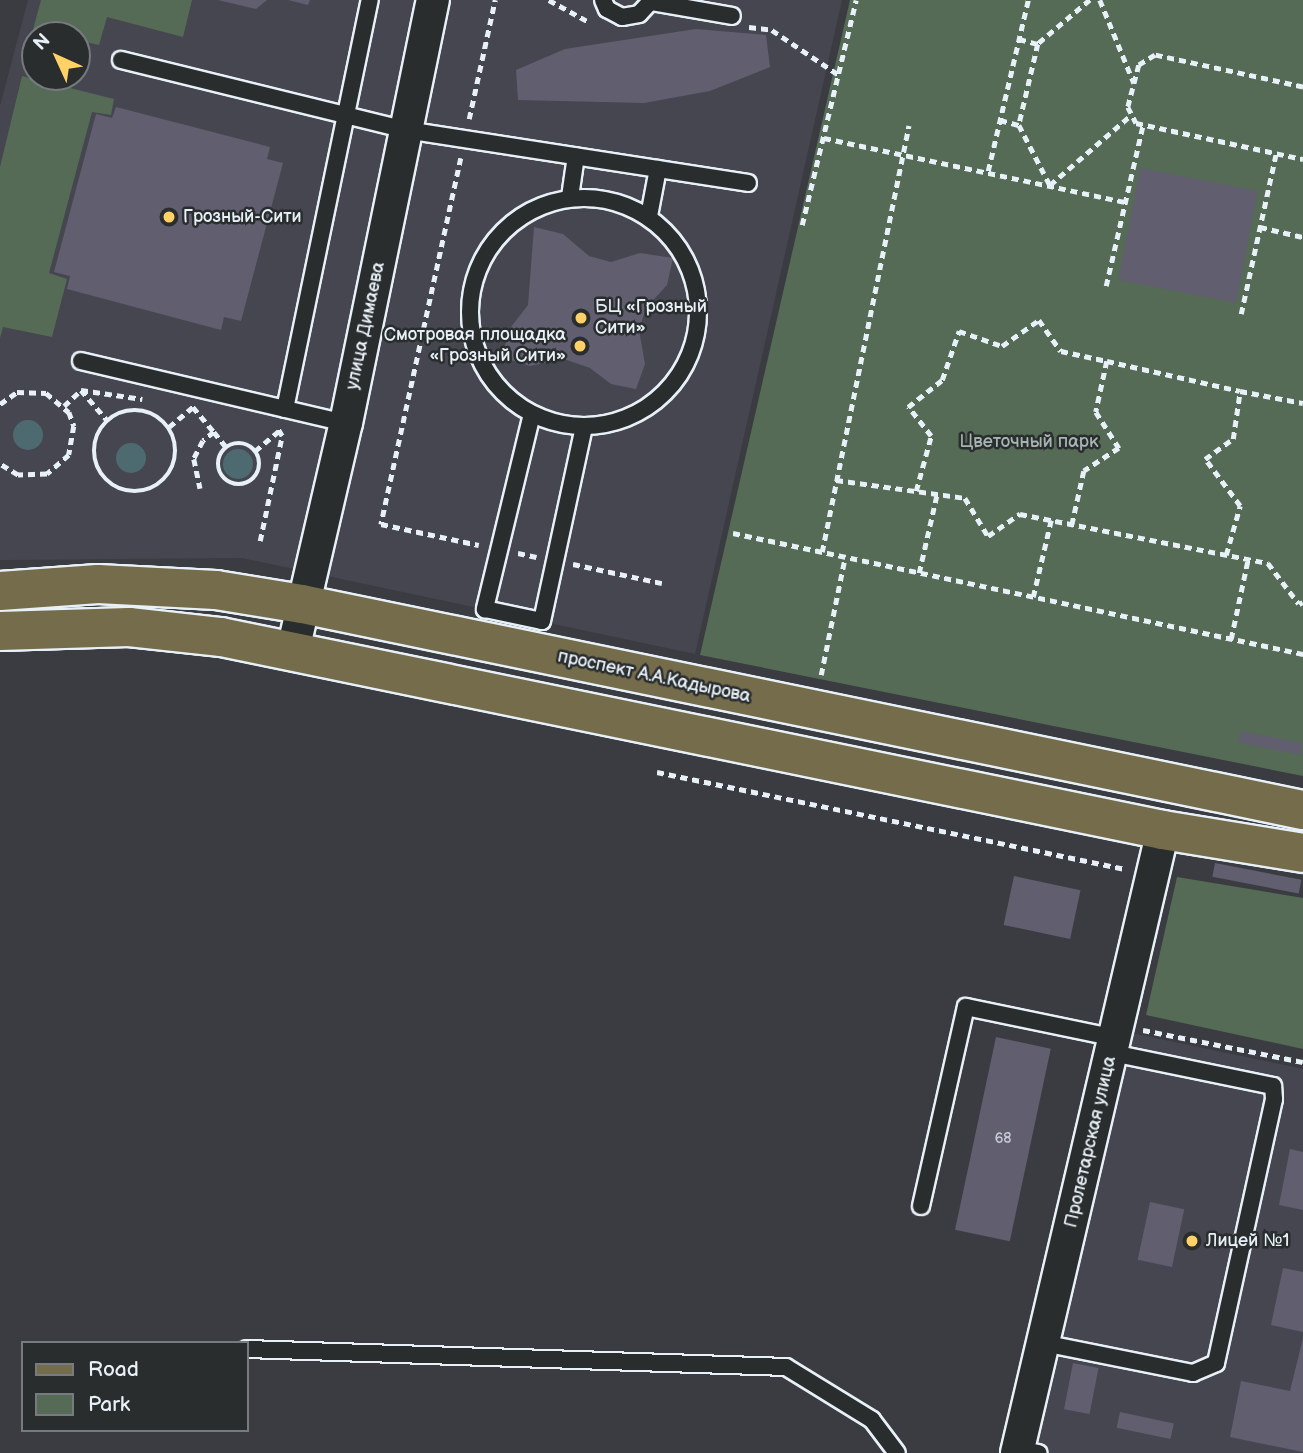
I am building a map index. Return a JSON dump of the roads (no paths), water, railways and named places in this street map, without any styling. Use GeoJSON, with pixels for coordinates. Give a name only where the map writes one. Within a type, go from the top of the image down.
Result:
{"type":"FeatureCollection","features":[{"type":"Feature","properties":{"kind":"main road","name":"проспект А.А.Кадырова"},"geometry":{"type":"LineString","coordinates":[[0,591],[99,584],[216,590],[511,631],[1303,810]]}},
{"type":"Feature","properties":{"kind":"main road"},"geometry":{"type":"LineString","coordinates":[[0,631],[129,627],[293,650],[1163,830],[1303,853]]}},
{"type":"Feature","properties":{"kind":"street","name":"улица Димаева"},"geometry":{"type":"LineString","coordinates":[[293,650],[346,423],[433,0]]}},
{"type":"Feature","properties":{"kind":"street","name":"Пролетарская улица"},"geometry":{"type":"LineString","coordinates":[[1025,1452],[1043,1343],[1163,830]]}},
{"type":"Feature","properties":{"kind":"lane"},"geometry":{"type":"LineString","coordinates":[[285,409],[370,0]]}},
{"type":"Feature","properties":{"kind":"lane"},"geometry":{"type":"LineString","coordinates":[[603,0],[607,9],[622,17],[639,14],[652,1],[732,16]]}},
{"type":"Feature","properties":{"kind":"lane"},"geometry":{"type":"LineString","coordinates":[[121,60],[406,130],[748,183]]}},
{"type":"Feature","properties":{"kind":"lane"},"geometry":{"type":"LineString","coordinates":[[570,197],[576,156]]}},
{"type":"Feature","properties":{"kind":"lane"},"geometry":{"type":"LineString","coordinates":[[649,216],[658,169]]}},
{"type":"Feature","properties":{"kind":"lane"},"geometry":{"type":"LineString","coordinates":[[570,197],[611,200],[649,216],[679,246],[696,284],[698,325],[686,365],[660,397],[624,419],[584,426],[532,414],[499,389],[477,354],[469,313],[476,272],[497,236],[530,210],[570,197]]}},
{"type":"Feature","properties":{"kind":"lane"},"geometry":{"type":"LineString","coordinates":[[80,361],[346,423]]}},
{"type":"Feature","properties":{"kind":"lane"},"geometry":{"type":"LineString","coordinates":[[532,414],[485,609],[511,631],[542,621],[584,426]]}},
{"type":"Feature","properties":{"kind":"lane"},"geometry":{"type":"LineString","coordinates":[[921,1206],[966,1007],[1115,1038],[1273,1086],[1274,1098],[1216,1363],[1193,1373],[1043,1343]]}},
{"type":"Feature","properties":{"kind":"lane"},"geometry":{"type":"LineString","coordinates":[[248,1349],[786,1367],[872,1420],[897,1453]]}},
{"type":"Feature","properties":{"kind":"water"},"geometry":{"type":"Polygon","coordinates":[[[28,420],[39,424],[43,435],[39,446],[28,450],[17,446],[13,435],[17,424],[28,420]]]}},
{"type":"Feature","properties":{"kind":"water"},"geometry":{"type":"Polygon","coordinates":[[[131,443],[142,447],[146,458],[142,469],[131,473],[120,469],[116,458],[120,447],[131,443]]]}},
{"type":"Feature","properties":{"kind":"water"},"geometry":{"type":"Polygon","coordinates":[[[238,449],[249,453],[253,464],[249,475],[238,479],[227,475],[223,464],[227,453],[238,449]]]}},
{"type":"Feature","properties":{"kind":"place","name":"Грозный-Сити"},"geometry":{"type":"Point","coordinates":[169,217]}},
{"type":"Feature","properties":{"kind":"place","name":"БЦ «Грозный Сити»"},"geometry":{"type":"Point","coordinates":[581,318]}},
{"type":"Feature","properties":{"kind":"place","name":"Смотровая площадка «Грозный Сити»"},"geometry":{"type":"Point","coordinates":[580,346]}},
{"type":"Feature","properties":{"kind":"place","name":"Лицей №1"},"geometry":{"type":"Point","coordinates":[1192,1241]}},
{"type":"Feature","properties":{"kind":"park label","name":"Цветочный парк"},"geometry":{"type":"Point","coordinates":[1029,442]}}]}
